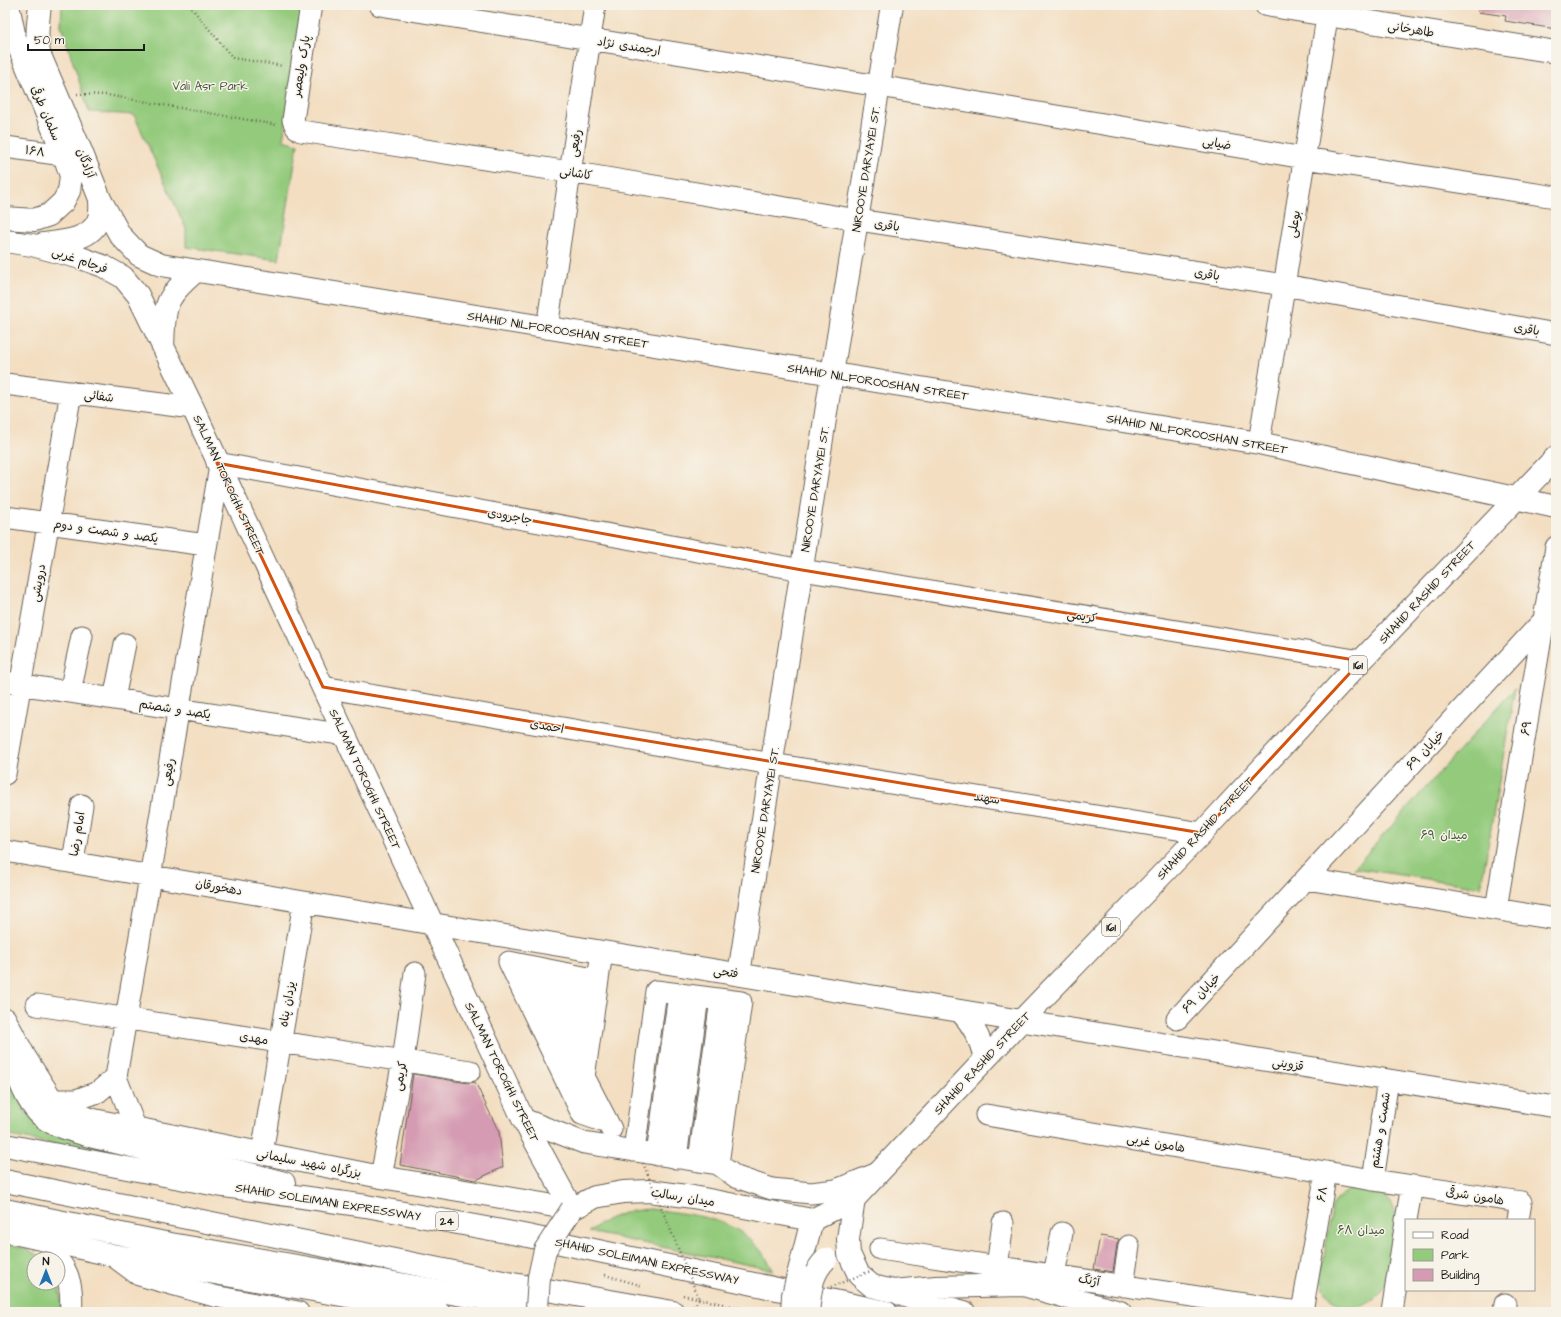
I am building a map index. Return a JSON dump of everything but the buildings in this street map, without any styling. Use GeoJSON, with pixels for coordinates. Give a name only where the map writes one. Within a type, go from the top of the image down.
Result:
{"type":"FeatureCollection","features":[{"type":"Feature","properties":{"kind":"main road","name":"سلمان طرقی"},"geometry":{"type":"LineString","coordinates":[[5,218],[34,220],[48,215],[63,202],[69,191],[71,176],[64,156],[10,37],[8,5]]}},
{"type":"Feature","properties":{"kind":"main road","name":"آزادگان"},"geometry":{"type":"LineString","coordinates":[[40,5],[37,26],[39,53],[100,199],[120,235],[139,255],[160,265],[196,271]]}},
{"type":"Feature","properties":{"kind":"main road","name":"NIROOYE DARYAYEI ST."},"geometry":{"type":"LineString","coordinates":[[739,974],[832,374],[892,5]]}},
{"type":"Feature","properties":{"kind":"main road","name":"طاهرخانی"},"geometry":{"type":"LineString","coordinates":[[1266,5],[1328,10],[1556,52]]}},
{"type":"Feature","properties":{"kind":"main road"},"geometry":{"type":"LineString","coordinates":[[32,245],[56,243],[77,238],[92,230],[99,218],[100,199]]}},
{"type":"Feature","properties":{"kind":"main road","name":"فرجام غربی"},"geometry":{"type":"LineString","coordinates":[[5,241],[32,245],[81,258],[103,266],[123,277],[138,295],[163,346]]}},
{"type":"Feature","properties":{"kind":"main road"},"geometry":{"type":"LineString","coordinates":[[163,346],[164,322],[170,300],[183,282],[196,271]]}},
{"type":"Feature","properties":{"kind":"main road","name":"SHAHID NILFOROOSHAN STREET"},"geometry":{"type":"LineString","coordinates":[[196,271],[1259,443],[1556,507]]}},
{"type":"Feature","properties":{"kind":"main road","name":"SALMAN TOROGHI STREET"},"geometry":{"type":"LineString","coordinates":[[163,346],[523,1119],[572,1209]]}},
{"type":"Feature","properties":{"kind":"main road","name":"SHAHID RASHID STREET"},"geometry":{"type":"LineString","coordinates":[[812,1220],[854,1199],[1021,1021],[1202,833],[1556,457]]}},
{"type":"Feature","properties":{"kind":"main road","name":"فتحی"},"geometry":{"type":"LineString","coordinates":[[432,924],[1021,1021]]}},
{"type":"Feature","properties":{"kind":"main road"},"geometry":{"type":"LineString","coordinates":[[960,1011],[970,1021],[977,1034],[985,1059]]}},
{"type":"Feature","properties":{"kind":"main road"},"geometry":{"type":"LineString","coordinates":[[5,1020],[26,1059],[52,1100]]}},
{"type":"Feature","properties":{"kind":"main road"},"geometry":{"type":"LineString","coordinates":[[5,1033],[24,1092],[34,1108],[47,1120],[68,1130],[90,1136],[254,1175],[366,1206]]}},
{"type":"Feature","properties":{"kind":"main road","name":"بزرگراه شهید سلیمانی"},"geometry":{"type":"LineString","coordinates":[[52,1100],[62,1110],[94,1120],[381,1177],[572,1209]]}},
{"type":"Feature","properties":{"kind":"main road","name":"SHAHID SOLEIMANI EXPRESSWAY"},"geometry":{"type":"LineString","coordinates":[[5,1145],[217,1185],[366,1206],[523,1235],[886,1312]]}},
{"type":"Feature","properties":{"kind":"main road"},"geometry":{"type":"LineString","coordinates":[[5,1181],[505,1282],[675,1303]]}},
{"type":"Feature","properties":{"kind":"main road","name":"میدان رسالت"},"geometry":{"type":"LineString","coordinates":[[538,1310],[539,1277],[545,1250],[572,1209],[595,1197],[623,1192],[650,1191],[693,1197],[812,1220]]}},
{"type":"Feature","properties":{"kind":"main road"},"geometry":{"type":"LineString","coordinates":[[854,1199],[848,1239],[849,1254],[859,1275],[872,1286],[893,1291],[912,1299],[964,1312]]}},
{"type":"Feature","properties":{"kind":"main road"},"geometry":{"type":"LineString","coordinates":[[5,1210],[165,1243],[538,1310]]}},
{"type":"Feature","properties":{"kind":"main road"},"geometry":{"type":"LineString","coordinates":[[792,1312],[793,1295],[812,1220]]}},
{"type":"Feature","properties":{"kind":"main road"},"geometry":{"type":"LineString","coordinates":[[5,1231],[112,1255],[439,1312]]}},
{"type":"Feature","properties":{"kind":"main road"},"geometry":{"type":"LineString","coordinates":[[27,1237],[45,1251]]}},
{"type":"Feature","properties":{"kind":"main road"},"geometry":{"type":"LineString","coordinates":[[808,1312],[814,1274],[826,1259],[849,1254]]}},
{"type":"Feature","properties":{"kind":"main road"},"geometry":{"type":"LineString","coordinates":[[66,1272],[70,1284],[71,1312]]}},
{"type":"Feature","properties":{"kind":"main road"},"geometry":{"type":"LineString","coordinates":[[893,1291],[936,1287],[1023,1285],[1120,1312]]}},
{"type":"Feature","properties":{"kind":"street","name":"پارک ولیعصر"},"geometry":{"type":"LineString","coordinates":[[297,128],[293,120],[311,5]]}},
{"type":"Feature","properties":{"kind":"street","name":"ارجمندی نژاد"},"geometry":{"type":"LineString","coordinates":[[380,5],[879,86]]}},
{"type":"Feature","properties":{"kind":"street","name":"رفیعی"},"geometry":{"type":"LineString","coordinates":[[547,328],[595,5]]}},
{"type":"Feature","properties":{"kind":"street","name":"بوعلی"},"geometry":{"type":"LineString","coordinates":[[1259,443],[1328,10]]}},
{"type":"Feature","properties":{"kind":"street","name":"ضیایی"},"geometry":{"type":"LineString","coordinates":[[879,86],[1304,158],[1556,197]]}},
{"type":"Feature","properties":{"kind":"street","name":"کاشانی"},"geometry":{"type":"LineString","coordinates":[[297,128],[301,131],[570,172],[858,220]]}},
{"type":"Feature","properties":{"kind":"street","name":"۱۶۸"},"geometry":{"type":"LineString","coordinates":[[5,147],[64,156]]}},
{"type":"Feature","properties":{"kind":"street","name":"باقری"},"geometry":{"type":"LineString","coordinates":[[858,220],[1284,285],[1556,334]]}},
{"type":"Feature","properties":{"kind":"street","name":"شفائی"},"geometry":{"type":"LineString","coordinates":[[5,384],[193,408]]}},
{"type":"Feature","properties":{"kind":"street","name":"درویشی"},"geometry":{"type":"LineString","coordinates":[[5,774],[13,683],[48,523],[71,392]]}},
{"type":"Feature","properties":{"kind":"street","name":"رفیعی"},"geometry":{"type":"LineString","coordinates":[[116,1077],[206,546],[218,464]]}},
{"type":"Feature","properties":{"kind":"street","name":"جاجرودی"},"geometry":{"type":"LineString","coordinates":[[218,464],[802,570]]}},
{"type":"Feature","properties":{"kind":"street","name":"یکصد و شصت و دوم"},"geometry":{"type":"LineString","coordinates":[[5,517],[206,546]]}},
{"type":"Feature","properties":{"kind":"street","name":"۶۹"},"geometry":{"type":"LineString","coordinates":[[1496,909],[1556,548]]}},
{"type":"Feature","properties":{"kind":"street","name":"کریمی"},"geometry":{"type":"LineString","coordinates":[[802,570],[1362,662]]}},
{"type":"Feature","properties":{"kind":"street","name":"خیابان ۶۹"},"geometry":{"type":"LineString","coordinates":[[1177,1019],[1543,621]]}},
{"type":"Feature","properties":{"kind":"street"},"geometry":{"type":"LineString","coordinates":[[70,692],[82,636]]}},
{"type":"Feature","properties":{"kind":"street"},"geometry":{"type":"LineString","coordinates":[[114,699],[125,644]]}},
{"type":"Feature","properties":{"kind":"street","name":"یکصد و شصتم"},"geometry":{"type":"LineString","coordinates":[[13,683],[345,735]]}},
{"type":"Feature","properties":{"kind":"street","name":"احمدی"},"geometry":{"type":"LineString","coordinates":[[323,687],[772,764]]}},
{"type":"Feature","properties":{"kind":"street","name":"سهند"},"geometry":{"type":"LineString","coordinates":[[772,764],[1202,833]]}},
{"type":"Feature","properties":{"kind":"street","name":"امام رضا"},"geometry":{"type":"LineString","coordinates":[[73,862],[82,805]]}},
{"type":"Feature","properties":{"kind":"street","name":"دهخورقان"},"geometry":{"type":"LineString","coordinates":[[5,851],[432,924]]}},
{"type":"Feature","properties":{"kind":"street"},"geometry":{"type":"LineString","coordinates":[[1306,879],[1556,919]]}},
{"type":"Feature","properties":{"kind":"street","name":"یزدان پناه"},"geometry":{"type":"LineString","coordinates":[[262,1153],[304,902]]}},
{"type":"Feature","properties":{"kind":"street"},"geometry":{"type":"LineString","coordinates":[[588,1048],[580,980],[602,952]]}},
{"type":"Feature","properties":{"kind":"street"},"geometry":{"type":"LineString","coordinates":[[580,980],[509,962],[582,1114],[608,1123],[646,1155]]}},
{"type":"Feature","properties":{"kind":"street"},"geometry":{"type":"LineString","coordinates":[[527,966],[608,1123]]}},
{"type":"Feature","properties":{"kind":"street","name":"کریمی"},"geometry":{"type":"LineString","coordinates":[[381,1177],[403,1061],[415,973]]}},
{"type":"Feature","properties":{"kind":"street"},"geometry":{"type":"LineString","coordinates":[[726,1000],[739,974]]}},
{"type":"Feature","properties":{"kind":"street"},"geometry":{"type":"LineString","coordinates":[[580,980],[592,1021],[584,1077]]}},
{"type":"Feature","properties":{"kind":"street"},"geometry":{"type":"LineString","coordinates":[[580,980],[592,1021]]}},
{"type":"Feature","properties":{"kind":"street"},"geometry":{"type":"LineString","coordinates":[[646,1155],[656,991],[741,1002],[708,1163]]}},
{"type":"Feature","properties":{"kind":"street"},"geometry":{"type":"LineString","coordinates":[[646,1155],[689,995]]}},
{"type":"Feature","properties":{"kind":"street","name":"مهدی"},"geometry":{"type":"LineString","coordinates":[[37,1005],[470,1072]]}},
{"type":"Feature","properties":{"kind":"street","name":"قزوینی"},"geometry":{"type":"LineString","coordinates":[[1021,1021],[1556,1108]]}},
{"type":"Feature","properties":{"kind":"street"},"geometry":{"type":"LineString","coordinates":[[52,1100],[76,1100],[98,1092],[116,1077],[135,1128]]}},
{"type":"Feature","properties":{"kind":"street","name":"شصت و هشتم"},"geometry":{"type":"LineString","coordinates":[[1373,1180],[1388,1080]]}},
{"type":"Feature","properties":{"kind":"street","name":"هامون غربی"},"geometry":{"type":"LineString","coordinates":[[986,1115],[1326,1172]]}},
{"type":"Feature","properties":{"kind":"street"},"geometry":{"type":"LineString","coordinates":[[523,1119],[584,1143],[646,1155],[708,1163],[736,1177],[772,1189],[811,1193],[836,1190],[878,1173]]}},
{"type":"Feature","properties":{"kind":"street","name":"۶۸"},"geometry":{"type":"LineString","coordinates":[[1302,1312],[1326,1172],[1412,1186]]}},
{"type":"Feature","properties":{"kind":"street"},"geometry":{"type":"LineString","coordinates":[[1406,1219],[1412,1186]]}},
{"type":"Feature","properties":{"kind":"street","name":"هامون شرقی"},"geometry":{"type":"LineString","coordinates":[[1412,1186],[1521,1202],[1518,1219]]}},
{"type":"Feature","properties":{"kind":"street"},"geometry":{"type":"LineString","coordinates":[[997,1267],[1003,1224]]}},
{"type":"Feature","properties":{"kind":"street"},"geometry":{"type":"LineString","coordinates":[[1392,1312],[1405,1228]]}},
{"type":"Feature","properties":{"kind":"street"},"geometry":{"type":"LineString","coordinates":[[1054,1275],[1062,1233]]}},
{"type":"Feature","properties":{"kind":"street"},"geometry":{"type":"LineString","coordinates":[[1123,1286],[1129,1246]]}},
{"type":"Feature","properties":{"kind":"street","name":"آژنگ"},"geometry":{"type":"LineString","coordinates":[[880,1249],[1298,1312]]}},
{"type":"Feature","properties":{"kind":"street"},"geometry":{"type":"LineString","coordinates":[[112,1255],[139,1275],[214,1296],[298,1312]]}},
{"type":"Feature","properties":{"kind":"path"},"geometry":{"type":"LineString","coordinates":[[189,5],[233,58],[295,68],[301,66]]}},
{"type":"Feature","properties":{"kind":"path"},"geometry":{"type":"LineString","coordinates":[[56,94],[106,95],[297,128]]}},
{"type":"Feature","properties":{"kind":"path"},"geometry":{"type":"LineString","coordinates":[[646,1155],[699,1299]]}},
{"type":"Feature","properties":{"kind":"path"},"geometry":{"type":"LineString","coordinates":[[605,1275],[645,1287]]}},
{"type":"Feature","properties":{"kind":"path"},"geometry":{"type":"LineString","coordinates":[[691,1312],[699,1299]]}},
{"type":"Feature","properties":{"kind":"path"},"geometry":{"type":"LineString","coordinates":[[675,1303],[699,1299],[758,1312]]}},
{"type":"Feature","properties":{"kind":"highlighted area"},"geometry":{"type":"Polygon","coordinates":[[[217,463],[802,570],[1361,661],[1202,833],[323,687],[217,463]]]}},
{"type":"Feature","properties":{"kind":"green space","name":"Vali Asr Park"},"geometry":{"type":"Polygon","coordinates":[[[62,5],[306,5],[283,140],[298,144],[279,260],[186,247],[186,229],[134,115],[89,112],[61,25],[62,5]]]}},
{"type":"Feature","properties":{"kind":"green space","name":"میدان ۶۹"},"geometry":{"type":"Polygon","coordinates":[[[1515,688],[1481,887],[1354,868],[1515,688]]]}},
{"type":"Feature","properties":{"kind":"green space"},"geometry":{"type":"Polygon","coordinates":[[[5,1058],[26,1113],[256,1183],[5,1135],[5,1058]]]}},
{"type":"Feature","properties":{"kind":"green space","name":"میدان ۶۸"},"geometry":{"type":"Polygon","coordinates":[[[1358,1187],[1375,1189],[1382,1192],[1392,1204],[1396,1219],[1385,1286],[1378,1296],[1369,1303],[1358,1307],[1348,1307],[1338,1304],[1330,1298],[1324,1288],[1321,1275],[1332,1208],[1342,1194],[1358,1187]]]}},
{"type":"Feature","properties":{"kind":"green space"},"geometry":{"type":"Polygon","coordinates":[[[651,1209],[706,1218],[737,1230],[750,1240],[762,1253],[773,1270],[589,1232],[603,1222],[618,1215],[633,1211],[651,1209]]]}},
{"type":"Feature","properties":{"kind":"green space"},"geometry":{"type":"Polygon","coordinates":[[[5,1242],[30,1251],[26,1251],[26,1291],[60,1291],[62,1312],[5,1312],[5,1242]]]}},
{"type":"Feature","properties":{"kind":"green space"},"geometry":{"type":"Polygon","coordinates":[[[562,1305],[598,1312],[563,1312],[562,1305]]]}}]}
